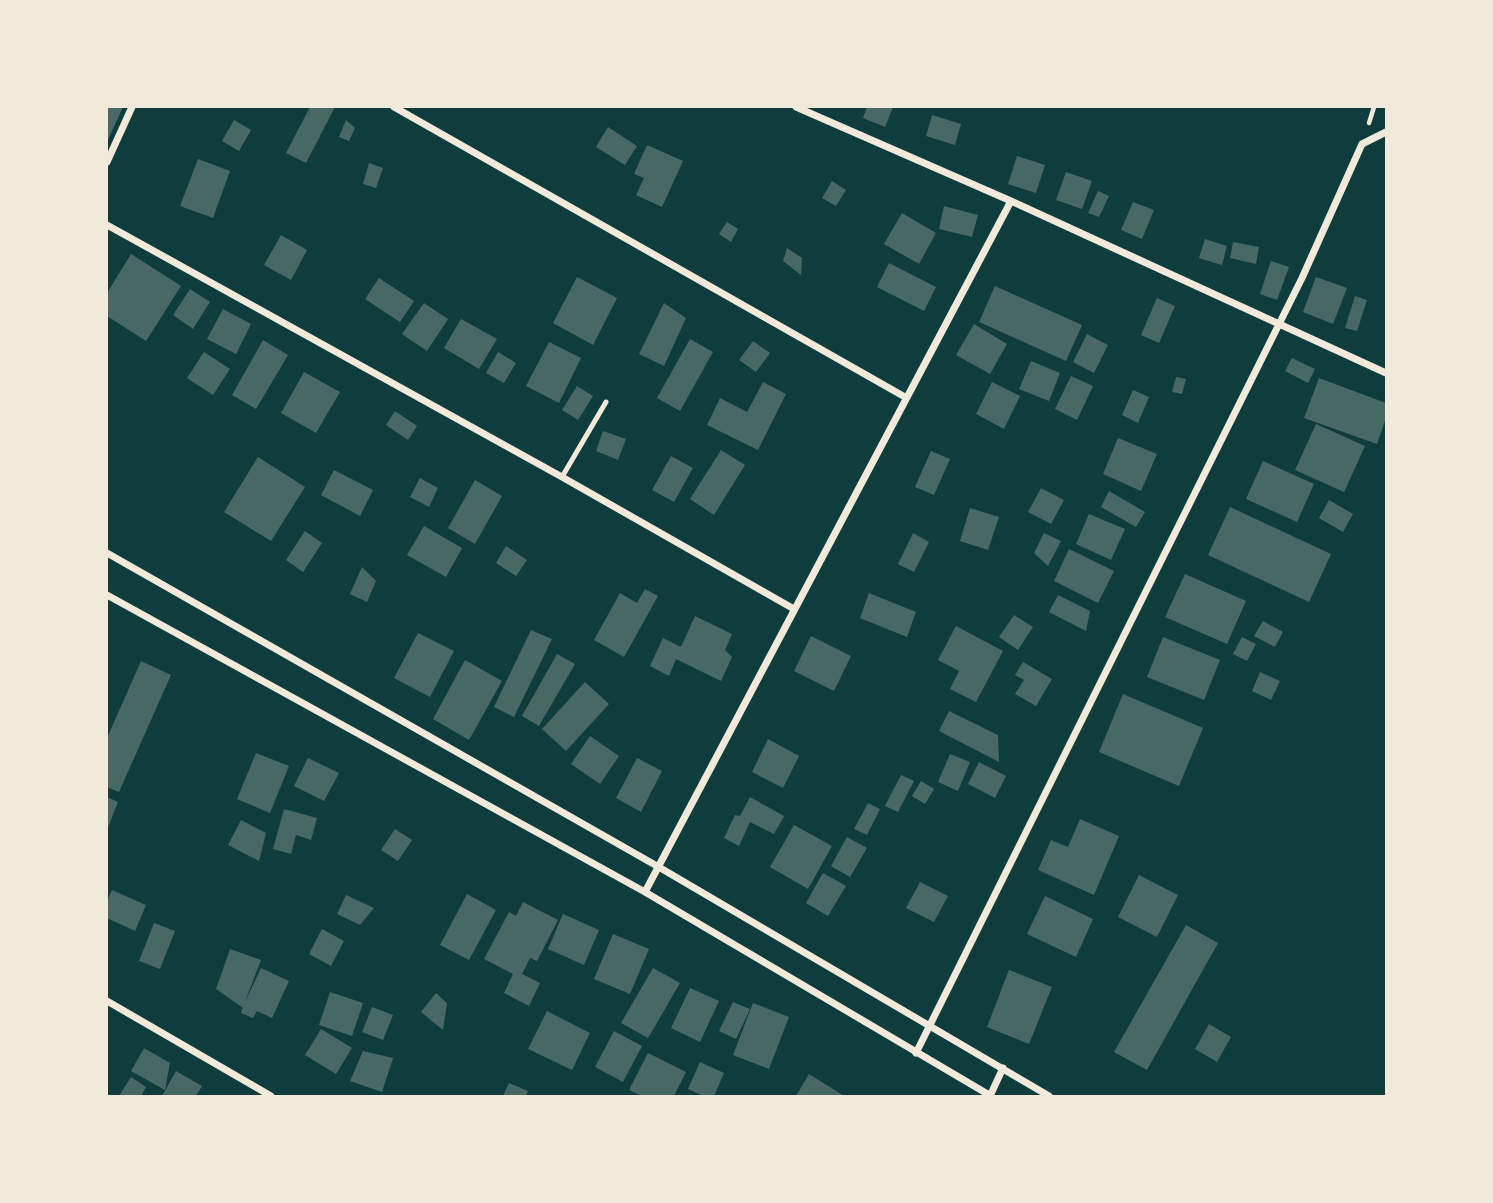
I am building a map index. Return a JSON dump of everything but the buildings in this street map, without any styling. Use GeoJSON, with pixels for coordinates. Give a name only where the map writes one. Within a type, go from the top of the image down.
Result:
{"type":"FeatureCollection","features":[{"type":"Feature","properties":{"kind":"street"},"geometry":{"type":"LineString","coordinates":[[107,162],[132,107]]}},
{"type":"Feature","properties":{"kind":"street"},"geometry":{"type":"LineString","coordinates":[[394,107],[905,397]]}},
{"type":"Feature","properties":{"kind":"street"},"geometry":{"type":"LineString","coordinates":[[796,107],[1011,201],[1386,373]]}},
{"type":"Feature","properties":{"kind":"street"},"geometry":{"type":"LineString","coordinates":[[916,1053],[1277,324],[1303,278],[1362,144],[1386,132]]}},
{"type":"Feature","properties":{"kind":"street"},"geometry":{"type":"LineString","coordinates":[[645,892],[1011,201]]}},
{"type":"Feature","properties":{"kind":"street"},"geometry":{"type":"LineString","coordinates":[[107,225],[794,609]]}},
{"type":"Feature","properties":{"kind":"street"},"geometry":{"type":"LineString","coordinates":[[107,553],[657,866],[1049,1096]]}},
{"type":"Feature","properties":{"kind":"street"},"geometry":{"type":"LineString","coordinates":[[107,596],[645,892],[990,1096],[1003,1069]]}},
{"type":"Feature","properties":{"kind":"street"},"geometry":{"type":"LineString","coordinates":[[107,1001],[271,1096]]}},
{"type":"Feature","properties":{"kind":"lane"},"geometry":{"type":"LineString","coordinates":[[562,477],[606,402]]}}]}
